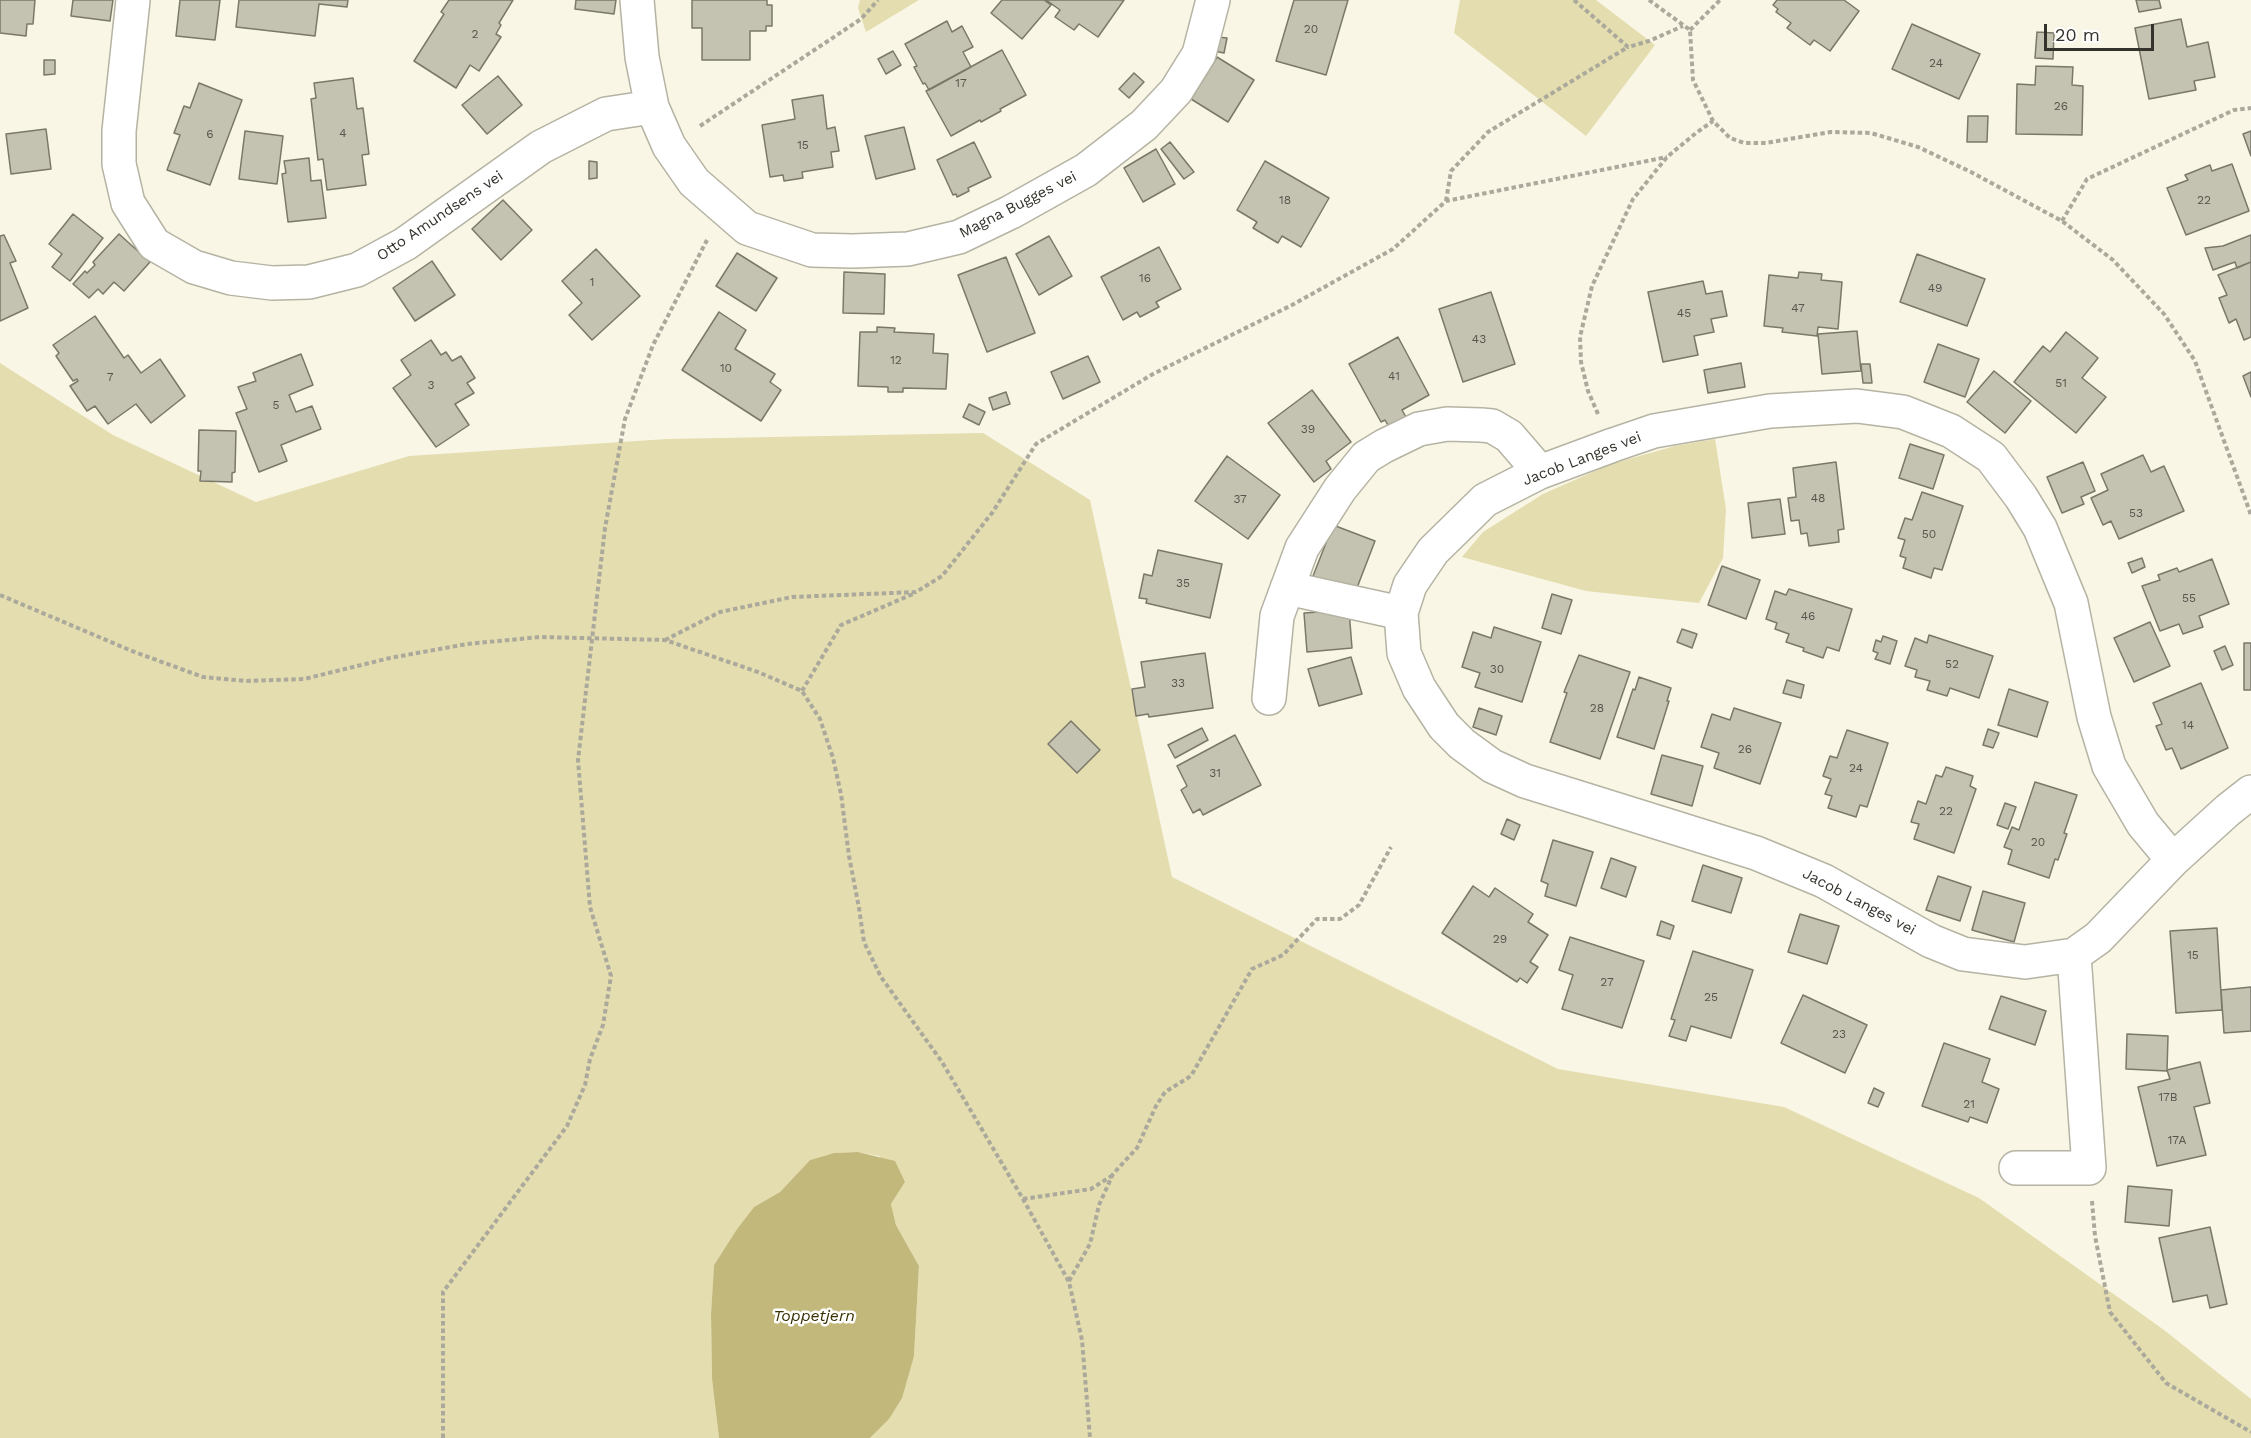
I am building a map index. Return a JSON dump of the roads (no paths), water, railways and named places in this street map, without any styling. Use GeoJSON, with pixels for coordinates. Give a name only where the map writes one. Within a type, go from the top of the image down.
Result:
{"type":"FeatureCollection","features":[{"type":"Feature","properties":{"kind":"street","name":"Otto Amundsens vei"},"geometry":{"type":"LineString","coordinates":[[133,0],[118,131],[119,164],[128,203],[154,244],[194,267],[231,279],[272,283],[309,282],[357,270],[405,244],[541,147],[606,114],[652,107]]}},
{"type":"Feature","properties":{"kind":"street","name":"Magna Bugges vei"},"geometry":{"type":"LineString","coordinates":[[637,0],[642,57],[652,107],[669,146],[694,182],[747,228],[812,250],[853,251],[908,249],[959,237],[1011,212],[1086,170],[1144,125],[1176,91],[1199,54],[1213,0]]}},
{"type":"Feature","properties":{"kind":"street","name":"Jacob Langes vei"},"geometry":{"type":"LineString","coordinates":[[2173,860],[2143,824],[2109,766],[2094,717],[2070,603],[2040,528],[2021,497],[1991,457],[1951,431],[1903,412],[1857,406],[1770,411],[1654,431],[1613,445],[1540,472],[1485,500],[1433,551],[1410,585],[1401,613],[1404,653],[1419,688],[1444,726],[1462,744],[1491,766],[1525,781],[1756,853],[1824,881],[1931,941],[1963,954],[2025,962],[2074,955],[2098,938],[2173,860],[2251,792]]}},
{"type":"Feature","properties":{"kind":"street"},"geometry":{"type":"LineString","coordinates":[[1269,698],[1277,616],[1302,548],[1340,489],[1366,457],[1419,429],[1447,424],[1492,426],[1509,436],[1540,472]]}},
{"type":"Feature","properties":{"kind":"street"},"geometry":{"type":"LineString","coordinates":[[1287,588],[1401,613]]}},
{"type":"Feature","properties":{"kind":"street"},"geometry":{"type":"LineString","coordinates":[[2016,1168],[2089,1168],[2074,955]]}},
{"type":"Feature","properties":{"kind":"water","name":"Toppetjern"},"geometry":{"type":"Polygon","coordinates":[[[858,1152],[895,1161],[905,1182],[891,1204],[896,1225],[919,1266],[914,1356],[902,1398],[889,1419],[870,1438],[719,1438],[712,1379],[711,1314],[714,1265],[754,1207],[780,1192],[810,1160],[834,1153],[858,1152]]]}}]}
